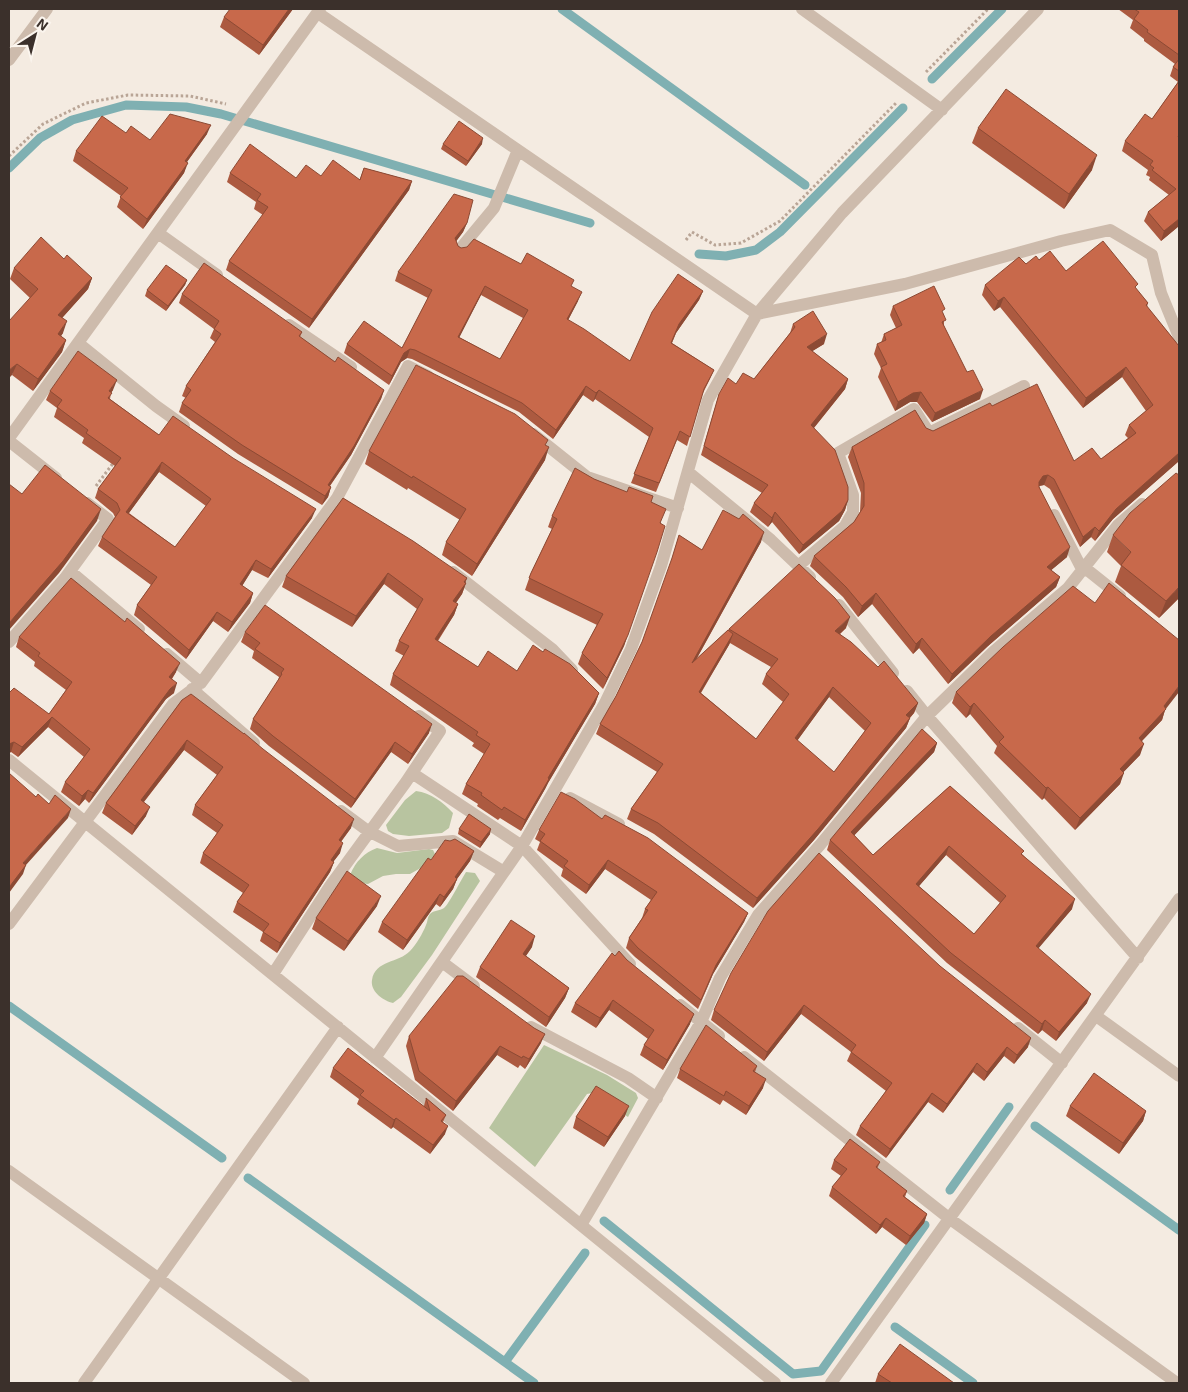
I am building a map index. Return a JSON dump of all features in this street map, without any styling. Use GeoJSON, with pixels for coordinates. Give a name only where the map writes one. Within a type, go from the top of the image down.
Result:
{"type":"FeatureCollection","features":[{"type":"Feature","properties":{"kind":"street"},"geometry":{"type":"LineString","coordinates":[[9,60],[47,9]]}},
{"type":"Feature","properties":{"kind":"street"},"geometry":{"type":"LineString","coordinates":[[802,9],[942,110]]}},
{"type":"Feature","properties":{"kind":"street"},"geometry":{"type":"LineString","coordinates":[[375,1058],[522,846],[601,700],[631,649],[662,566],[708,400],[758,314],[842,213],[1038,9]]}},
{"type":"Feature","properties":{"kind":"street"},"geometry":{"type":"LineString","coordinates":[[62,483],[9,440],[319,11],[758,314],[905,284],[1061,241],[1110,230],[1152,255],[1161,293],[1179,337]]}},
{"type":"Feature","properties":{"kind":"street"},"geometry":{"type":"LineString","coordinates":[[460,249],[494,208],[518,150]]}},
{"type":"Feature","properties":{"kind":"street"},"geometry":{"type":"LineString","coordinates":[[158,233],[230,284]]}},
{"type":"Feature","properties":{"kind":"street"},"geometry":{"type":"LineString","coordinates":[[279,317],[359,373]]}},
{"type":"Feature","properties":{"kind":"street"},"geometry":{"type":"LineString","coordinates":[[78,342],[156,406],[195,433]]}},
{"type":"Feature","properties":{"kind":"street"},"geometry":{"type":"LineString","coordinates":[[9,924],[173,704],[196,686],[264,606],[320,513],[341,500],[387,393],[408,366],[435,380]]}},
{"type":"Feature","properties":{"kind":"street"},"geometry":{"type":"LineString","coordinates":[[798,566],[846,526],[852,512],[853,494],[838,453],[914,409],[929,433],[1024,386]]}},
{"type":"Feature","properties":{"kind":"street"},"geometry":{"type":"LineString","coordinates":[[522,425],[587,477],[678,508]]}},
{"type":"Feature","properties":{"kind":"street"},"geometry":{"type":"LineString","coordinates":[[688,472],[771,540],[818,584]]}},
{"type":"Feature","properties":{"kind":"street"},"geometry":{"type":"LineString","coordinates":[[581,1225],[701,1022],[720,978],[751,917],[819,853],[927,716],[993,652],[1068,588],[1118,525],[1152,495]]}},
{"type":"Feature","properties":{"kind":"street"},"geometry":{"type":"LineString","coordinates":[[9,642],[70,571],[108,519],[81,498]]}},
{"type":"Feature","properties":{"kind":"street"},"geometry":{"type":"LineString","coordinates":[[1047,502],[1084,569],[1128,603]]}},
{"type":"Feature","properties":{"kind":"street"},"geometry":{"type":"LineString","coordinates":[[447,568],[552,649],[578,676]]}},
{"type":"Feature","properties":{"kind":"street"},"geometry":{"type":"LineString","coordinates":[[70,571],[155,644],[264,752]]}},
{"type":"Feature","properties":{"kind":"street"},"geometry":{"type":"LineString","coordinates":[[831,597],[927,716],[1138,958]]}},
{"type":"Feature","properties":{"kind":"street"},"geometry":{"type":"LineString","coordinates":[[273,974],[330,886],[440,731],[408,708]]}},
{"type":"Feature","properties":{"kind":"street"},"geometry":{"type":"LineString","coordinates":[[9,760],[775,1383]]}},
{"type":"Feature","properties":{"kind":"street"},"geometry":{"type":"LineString","coordinates":[[412,773],[522,846],[636,969]]}},
{"type":"Feature","properties":{"kind":"street"},"geometry":{"type":"LineString","coordinates":[[554,790],[632,830]]}},
{"type":"Feature","properties":{"kind":"street"},"geometry":{"type":"LineString","coordinates":[[331,803],[368,831],[398,846],[453,841],[504,872]]}},
{"type":"Feature","properties":{"kind":"street"},"geometry":{"type":"LineString","coordinates":[[831,1383],[1179,900]]}},
{"type":"Feature","properties":{"kind":"street"},"geometry":{"type":"LineString","coordinates":[[442,962],[481,990]]}},
{"type":"Feature","properties":{"kind":"street"},"geometry":{"type":"LineString","coordinates":[[672,999],[950,1219],[1177,1383]]}},
{"type":"Feature","properties":{"kind":"street"},"geometry":{"type":"LineString","coordinates":[[1096,1016],[1179,1076]]}},
{"type":"Feature","properties":{"kind":"street"},"geometry":{"type":"LineString","coordinates":[[520,1019],[535,1030],[628,1078],[657,1098]]}},
{"type":"Feature","properties":{"kind":"street"},"geometry":{"type":"LineString","coordinates":[[1010,1022],[1062,1063]]}},
{"type":"Feature","properties":{"kind":"street"},"geometry":{"type":"LineString","coordinates":[[84,1383],[338,1028]]}},
{"type":"Feature","properties":{"kind":"street"},"geometry":{"type":"LineString","coordinates":[[9,1171],[304,1383]]}},
{"type":"Feature","properties":{"kind":"path"},"geometry":{"type":"LineString","coordinates":[[674,257],[692,232],[715,245],[742,243],[780,221],[988,9]]}},
{"type":"Feature","properties":{"kind":"path"},"geometry":{"type":"LineString","coordinates":[[9,156],[43,124],[86,103],[128,95],[190,96],[247,110]]}},
{"type":"Feature","properties":{"kind":"path"},"geometry":{"type":"LineString","coordinates":[[81,498],[114,461]]}},
{"type":"Feature","properties":{"kind":"green space"},"geometry":{"type":"Polygon","coordinates":[[[416,791],[436,799],[453,813],[449,828],[442,833],[409,836],[393,834],[388,831],[386,825],[405,800],[416,791]]]}},
{"type":"Feature","properties":{"kind":"green space"},"geometry":{"type":"Polygon","coordinates":[[[377,848],[397,853],[429,849],[433,850],[435,854],[428,864],[410,874],[383,876],[368,884],[359,883],[350,875],[352,870],[361,858],[377,848]]]}},
{"type":"Feature","properties":{"kind":"green space"},"geometry":{"type":"Polygon","coordinates":[[[466,872],[475,873],[480,881],[432,955],[401,997],[393,1003],[381,998],[373,988],[372,980],[374,974],[382,965],[400,958],[412,948],[423,932],[430,914],[446,906],[466,872]]]}},
{"type":"Feature","properties":{"kind":"green space"},"geometry":{"type":"Polygon","coordinates":[[[544,1045],[607,1075],[636,1093],[638,1098],[628,1117],[592,1093],[587,1094],[535,1167],[489,1128],[544,1045]]]}},
{"type":"Feature","properties":{"kind":"building"},"geometry":{"type":"Polygon","coordinates":[[[230,9],[289,9],[263,45],[224,17],[230,9]]]}},
{"type":"Feature","properties":{"kind":"building"},"geometry":{"type":"Polygon","coordinates":[[[1134,9],[1179,9],[1179,55],[1147,32],[1148,30],[1134,19],[1139,12],[1134,9]]]}},
{"type":"Feature","properties":{"kind":"building"},"geometry":{"type":"Polygon","coordinates":[[[1179,59],[1179,71],[1173,67],[1179,59]]]}},
{"type":"Feature","properties":{"kind":"building"},"geometry":{"type":"Polygon","coordinates":[[[1179,81],[1179,219],[1164,231],[1148,212],[1176,189],[1152,170],[1154,168],[1150,165],[1153,161],[1125,141],[1145,114],[1152,119],[1179,81]]]}},
{"type":"Feature","properties":{"kind":"building"},"geometry":{"type":"Polygon","coordinates":[[[1006,89],[1097,155],[1069,194],[978,128],[1006,89]]]}},
{"type":"Feature","properties":{"kind":"building"},"geometry":{"type":"Polygon","coordinates":[[[170,114],[211,125],[185,161],[188,163],[147,219],[120,197],[128,188],[76,151],[102,116],[126,133],[131,126],[150,140],[170,114]]]}},
{"type":"Feature","properties":{"kind":"building"},"geometry":{"type":"Polygon","coordinates":[[[459,121],[483,138],[468,161],[443,144],[459,121]]]}},
{"type":"Feature","properties":{"kind":"building"},"geometry":{"type":"Polygon","coordinates":[[[250,144],[296,178],[306,165],[321,176],[333,160],[360,180],[364,168],[412,181],[312,319],[229,261],[268,207],[257,200],[261,194],[230,173],[250,144]]]}},
{"type":"Feature","properties":{"kind":"building"},"geometry":{"type":"Polygon","coordinates":[[[454,194],[473,200],[467,223],[455,238],[458,246],[461,248],[467,247],[474,239],[521,264],[527,253],[574,280],[571,286],[582,292],[567,319],[630,361],[652,312],[678,274],[703,291],[679,324],[671,343],[714,370],[704,389],[690,437],[680,431],[659,483],[634,474],[653,428],[599,390],[596,393],[586,386],[556,430],[522,403],[415,350],[410,349],[404,353],[392,376],[347,344],[364,321],[402,348],[432,290],[398,272],[454,194]],[[485,286],[458,337],[500,359],[528,310],[485,286]]]}},
{"type":"Feature","properties":{"kind":"building"},"geometry":{"type":"Polygon","coordinates":[[[41,237],[64,259],[67,255],[92,278],[58,315],[67,321],[58,334],[66,340],[38,379],[17,364],[9,370],[9,321],[38,289],[14,268],[41,237]]]}},
{"type":"Feature","properties":{"kind":"building"},"geometry":{"type":"Polygon","coordinates":[[[1103,241],[1138,284],[1135,287],[1148,303],[1146,305],[1179,346],[1179,453],[1116,509],[1099,531],[1095,527],[1083,537],[1054,479],[1048,475],[1043,476],[1039,482],[1039,487],[1070,547],[1047,567],[1060,577],[991,636],[952,674],[922,638],[916,644],[876,593],[862,606],[846,587],[814,556],[854,522],[864,506],[864,483],[852,447],[915,410],[926,428],[933,431],[990,403],[992,406],[1037,384],[1074,461],[1092,448],[1101,459],[1136,433],[1129,425],[1153,405],[1126,367],[1086,398],[1004,297],[998,301],[985,285],[1019,257],[1026,264],[1036,256],[1039,260],[1050,251],[1066,271],[1103,241]]]}},
{"type":"Feature","properties":{"kind":"building"},"geometry":{"type":"Polygon","coordinates":[[[204,263],[302,332],[299,336],[335,362],[338,357],[384,390],[354,446],[328,485],[331,487],[325,496],[242,445],[182,403],[191,390],[186,386],[221,334],[214,329],[219,321],[182,294],[204,263]]]}},
{"type":"Feature","properties":{"kind":"building"},"geometry":{"type":"Polygon","coordinates":[[[166,265],[187,280],[168,306],[147,290],[166,265]]]}},
{"type":"Feature","properties":{"kind":"building"},"geometry":{"type":"Polygon","coordinates":[[[934,286],[945,309],[942,311],[946,320],[942,322],[967,372],[973,370],[983,390],[935,413],[921,392],[913,393],[898,402],[881,367],[887,364],[877,344],[886,340],[884,334],[902,325],[893,306],[934,286]]]}},
{"type":"Feature","properties":{"kind":"building"},"geometry":{"type":"Polygon","coordinates":[[[813,311],[827,334],[807,347],[848,379],[811,425],[835,450],[848,487],[848,500],[842,511],[803,545],[775,512],[772,518],[754,503],[768,485],[704,446],[719,394],[728,378],[736,384],[743,373],[754,379],[795,327],[793,324],[813,311]]]}},
{"type":"Feature","properties":{"kind":"building"},"geometry":{"type":"Polygon","coordinates":[[[78,351],[117,380],[109,391],[112,393],[108,398],[159,435],[173,416],[233,458],[316,509],[271,569],[256,560],[240,584],[253,593],[232,622],[217,612],[189,650],[137,605],[157,577],[102,537],[120,510],[117,503],[98,489],[121,458],[86,433],[88,430],[57,407],[62,400],[50,391],[78,351]],[[162,462],[126,512],[175,547],[211,499],[162,462]]]}},
{"type":"Feature","properties":{"kind":"building"},"geometry":{"type":"Polygon","coordinates":[[[416,365],[515,414],[548,440],[545,445],[549,447],[477,564],[446,542],[466,509],[369,451],[416,365]]]}},
{"type":"Feature","properties":{"kind":"building"},"geometry":{"type":"Polygon","coordinates":[[[45,465],[101,509],[63,561],[9,623],[9,484],[22,494],[45,465]]]}},
{"type":"Feature","properties":{"kind":"building"},"geometry":{"type":"Polygon","coordinates":[[[575,468],[594,479],[627,492],[629,487],[653,496],[651,502],[666,509],[660,523],[665,526],[657,552],[628,635],[607,678],[582,653],[603,614],[529,578],[557,519],[552,516],[575,468]]]}},
{"type":"Feature","properties":{"kind":"building"},"geometry":{"type":"Polygon","coordinates":[[[1176,473],[1179,475],[1179,587],[1166,601],[1121,565],[1131,552],[1113,535],[1130,513],[1176,473]]]}},
{"type":"Feature","properties":{"kind":"building"},"geometry":{"type":"Polygon","coordinates":[[[343,498],[413,541],[467,578],[464,582],[466,583],[453,601],[458,604],[435,639],[478,667],[488,651],[517,671],[533,645],[543,652],[545,649],[570,664],[599,693],[525,820],[504,807],[502,810],[481,795],[482,793],[466,784],[490,744],[476,735],[478,732],[393,674],[409,646],[399,641],[423,599],[388,573],[356,616],[286,576],[343,498]]]}},
{"type":"Feature","properties":{"kind":"building"},"geometry":{"type":"Polygon","coordinates":[[[723,510],[739,519],[743,514],[764,532],[692,663],[728,630],[733,634],[699,692],[756,739],[789,694],[766,674],[778,659],[729,629],[799,564],[835,598],[850,617],[835,631],[851,642],[878,667],[884,661],[918,703],[906,715],[910,718],[818,829],[757,898],[658,823],[631,809],[663,764],[600,724],[642,642],[679,535],[702,550],[723,510]],[[833,687],[795,738],[834,772],[871,723],[833,687]]]}},
{"type":"Feature","properties":{"kind":"building"},"geometry":{"type":"Polygon","coordinates":[[[71,578],[125,622],[127,618],[180,663],[169,677],[177,683],[170,689],[93,793],[88,790],[82,796],[65,782],[90,749],[52,717],[22,747],[14,742],[9,744],[9,693],[14,688],[49,714],[72,682],[38,656],[40,653],[19,637],[71,578]]]}},
{"type":"Feature","properties":{"kind":"building"},"geometry":{"type":"Polygon","coordinates":[[[1109,583],[1179,640],[1179,686],[1164,706],[1166,709],[1139,738],[1144,744],[1120,769],[1124,773],[1080,818],[999,742],[1004,737],[974,703],[970,707],[956,692],[1003,647],[1073,586],[1095,603],[1109,583]]]}},
{"type":"Feature","properties":{"kind":"building"},"geometry":{"type":"Polygon","coordinates":[[[265,605],[432,724],[412,754],[395,742],[355,799],[253,719],[284,669],[255,649],[260,643],[245,632],[265,605]]]}},
{"type":"Feature","properties":{"kind":"building"},"geometry":{"type":"Polygon","coordinates":[[[191,694],[354,819],[339,840],[343,843],[331,860],[334,862],[280,943],[263,932],[269,924],[237,902],[249,885],[203,853],[223,825],[195,805],[223,767],[187,740],[141,800],[150,807],[135,826],[106,803],[182,700],[191,694]]]}},
{"type":"Feature","properties":{"kind":"building"},"geometry":{"type":"Polygon","coordinates":[[[922,729],[937,743],[851,832],[873,855],[950,786],[1024,851],[1021,854],[1075,899],[1036,946],[1091,994],[1059,1032],[1045,1020],[1042,1024],[951,953],[830,840],[922,729]],[[949,846],[916,884],[974,934],[1006,896],[949,846]]]}},
{"type":"Feature","properties":{"kind":"building"},"geometry":{"type":"Polygon","coordinates":[[[9,773],[36,797],[38,794],[49,804],[55,795],[71,809],[23,863],[26,865],[10,886],[9,885],[9,773]]]}},
{"type":"Feature","properties":{"kind":"building"},"geometry":{"type":"Polygon","coordinates":[[[561,792],[575,799],[602,819],[605,815],[648,838],[748,913],[716,965],[701,1000],[638,948],[629,938],[648,910],[645,909],[657,892],[608,860],[589,885],[564,866],[568,861],[540,841],[545,834],[539,830],[561,792]]]}},
{"type":"Feature","properties":{"kind":"building"},"geometry":{"type":"Polygon","coordinates":[[[469,814],[491,829],[481,842],[459,829],[469,814]]]}},
{"type":"Feature","properties":{"kind":"building"},"geometry":{"type":"Polygon","coordinates":[[[455,839],[474,851],[455,877],[457,879],[444,897],[440,894],[407,940],[382,922],[428,858],[431,860],[445,840],[455,839]]]}},
{"type":"Feature","properties":{"kind":"building"},"geometry":{"type":"Polygon","coordinates":[[[819,853],[940,966],[1031,1038],[1017,1055],[1007,1047],[987,1072],[977,1063],[947,1104],[932,1093],[890,1149],[860,1126],[892,1083],[851,1052],[856,1045],[804,1005],[767,1052],[714,1010],[731,973],[768,911],[819,853]]]}},
{"type":"Feature","properties":{"kind":"building"},"geometry":{"type":"Polygon","coordinates":[[[347,871],[381,896],[348,941],[316,918],[347,871]]]}},
{"type":"Feature","properties":{"kind":"building"},"geometry":{"type":"Polygon","coordinates":[[[511,920],[535,936],[523,954],[569,988],[549,1017],[480,967],[511,920]]]}},
{"type":"Feature","properties":{"kind":"building"},"geometry":{"type":"Polygon","coordinates":[[[619,951],[627,960],[694,1014],[667,1060],[644,1045],[654,1030],[613,1000],[600,1018],[575,1003],[612,953],[615,956],[619,951]]]}},
{"type":"Feature","properties":{"kind":"building"},"geometry":{"type":"Polygon","coordinates":[[[457,976],[463,976],[545,1034],[529,1059],[523,1056],[522,1058],[500,1046],[456,1101],[419,1071],[409,1036],[457,976]]]}},
{"type":"Feature","properties":{"kind":"building"},"geometry":{"type":"Polygon","coordinates":[[[706,1025],[757,1066],[753,1071],[766,1079],[749,1106],[726,1091],[724,1096],[680,1069],[706,1025]]]}},
{"type":"Feature","properties":{"kind":"building"},"geometry":{"type":"Polygon","coordinates":[[[348,1048],[430,1111],[426,1098],[446,1115],[441,1121],[448,1126],[433,1145],[360,1095],[364,1091],[333,1068],[348,1048]]]}},
{"type":"Feature","properties":{"kind":"building"},"geometry":{"type":"Polygon","coordinates":[[[1094,1073],[1146,1111],[1123,1143],[1070,1106],[1094,1073]]]}},
{"type":"Feature","properties":{"kind":"building"},"geometry":{"type":"Polygon","coordinates":[[[596,1086],[629,1106],[608,1137],[576,1117],[596,1086]]]}},
{"type":"Feature","properties":{"kind":"building"},"geometry":{"type":"Polygon","coordinates":[[[850,1139],[880,1162],[876,1167],[907,1191],[903,1196],[927,1214],[910,1236],[886,1218],[880,1225],[832,1187],[847,1169],[834,1160],[850,1139]]]}},
{"type":"Feature","properties":{"kind":"building"},"geometry":{"type":"Polygon","coordinates":[[[900,1344],[954,1383],[892,1383],[878,1374],[900,1344]]]}},
{"type":"Feature","properties":{"kind":"waterway"},"geometry":{"type":"LineString","coordinates":[[562,9],[805,185]]}},
{"type":"Feature","properties":{"kind":"waterway"},"geometry":{"type":"LineString","coordinates":[[932,79],[1002,9]]}},
{"type":"Feature","properties":{"kind":"waterway"},"geometry":{"type":"LineString","coordinates":[[9,168],[40,138],[72,120],[126,105],[186,107],[221,114],[590,223]]}},
{"type":"Feature","properties":{"kind":"waterway"},"geometry":{"type":"LineString","coordinates":[[699,254],[726,256],[756,250],[780,232],[903,108]]}},
{"type":"Feature","properties":{"kind":"waterway"},"geometry":{"type":"LineString","coordinates":[[9,1006],[222,1158]]}},
{"type":"Feature","properties":{"kind":"waterway"},"geometry":{"type":"LineString","coordinates":[[950,1190],[1009,1107]]}},
{"type":"Feature","properties":{"kind":"waterway"},"geometry":{"type":"LineString","coordinates":[[1035,1126],[1179,1230]]}},
{"type":"Feature","properties":{"kind":"waterway"},"geometry":{"type":"LineString","coordinates":[[248,1178],[534,1383]]}},
{"type":"Feature","properties":{"kind":"waterway"},"geometry":{"type":"LineString","coordinates":[[604,1221],[793,1374],[821,1371],[925,1225]]}},
{"type":"Feature","properties":{"kind":"waterway"},"geometry":{"type":"LineString","coordinates":[[505,1362],[585,1253]]}},
{"type":"Feature","properties":{"kind":"waterway"},"geometry":{"type":"LineString","coordinates":[[895,1327],[973,1383]]}}]}
